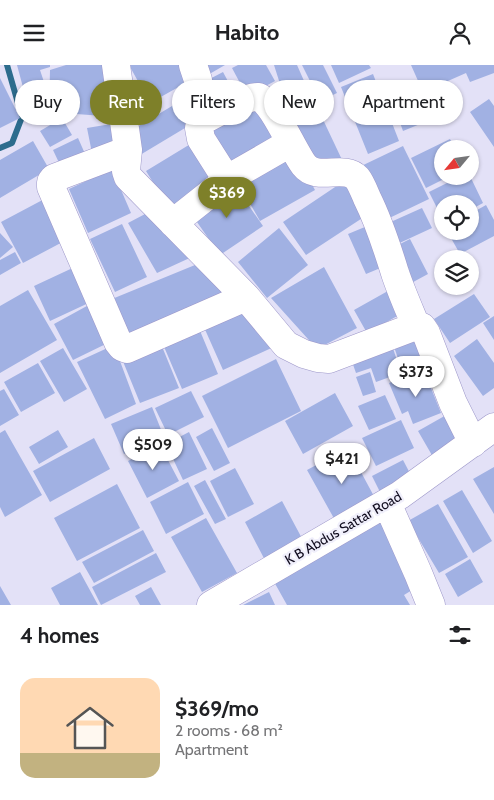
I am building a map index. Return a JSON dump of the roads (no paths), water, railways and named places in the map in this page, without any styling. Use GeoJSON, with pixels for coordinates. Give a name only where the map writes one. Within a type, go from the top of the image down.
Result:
{"type":"FeatureCollection","features":[{"type":"Feature","properties":{"kind":"street"},"geometry":{"type":"LineString","coordinates":[[116,65],[128,150],[126,171],[128,177],[246,297],[286,345],[304,354],[328,359],[416,326],[422,327],[453,403],[483,435]]}},
{"type":"Feature","properties":{"kind":"street"},"geometry":{"type":"LineString","coordinates":[[193,65],[198,80]]}},
{"type":"Feature","properties":{"kind":"street"},"geometry":{"type":"LineString","coordinates":[[254,98],[258,97],[264,100],[273,111],[290,143],[310,172],[349,173],[356,177],[362,186],[384,236],[396,275],[416,326]]}},
{"type":"Feature","properties":{"kind":"street"},"geometry":{"type":"LineString","coordinates":[[200,125],[201,139],[227,180]]}},
{"type":"Feature","properties":{"kind":"street"},"geometry":{"type":"LineString","coordinates":[[173,223],[227,180],[290,143]]}},
{"type":"Feature","properties":{"kind":"street"},"geometry":{"type":"LineString","coordinates":[[128,150],[54,179],[51,182],[51,187],[118,342],[122,347],[127,349],[246,297]]}},
{"type":"Feature","properties":{"kind":"street","name":"K B Abdus Sattar Road"},"geometry":{"type":"LineString","coordinates":[[211,605],[400,495],[483,435]]}},
{"type":"Feature","properties":{"kind":"street"},"geometry":{"type":"LineString","coordinates":[[386,503],[431,605]]}},
{"type":"Feature","properties":{"kind":"waterway"},"geometry":{"type":"LineString","coordinates":[[0,148],[12,143],[22,117],[7,65]]}}]}
